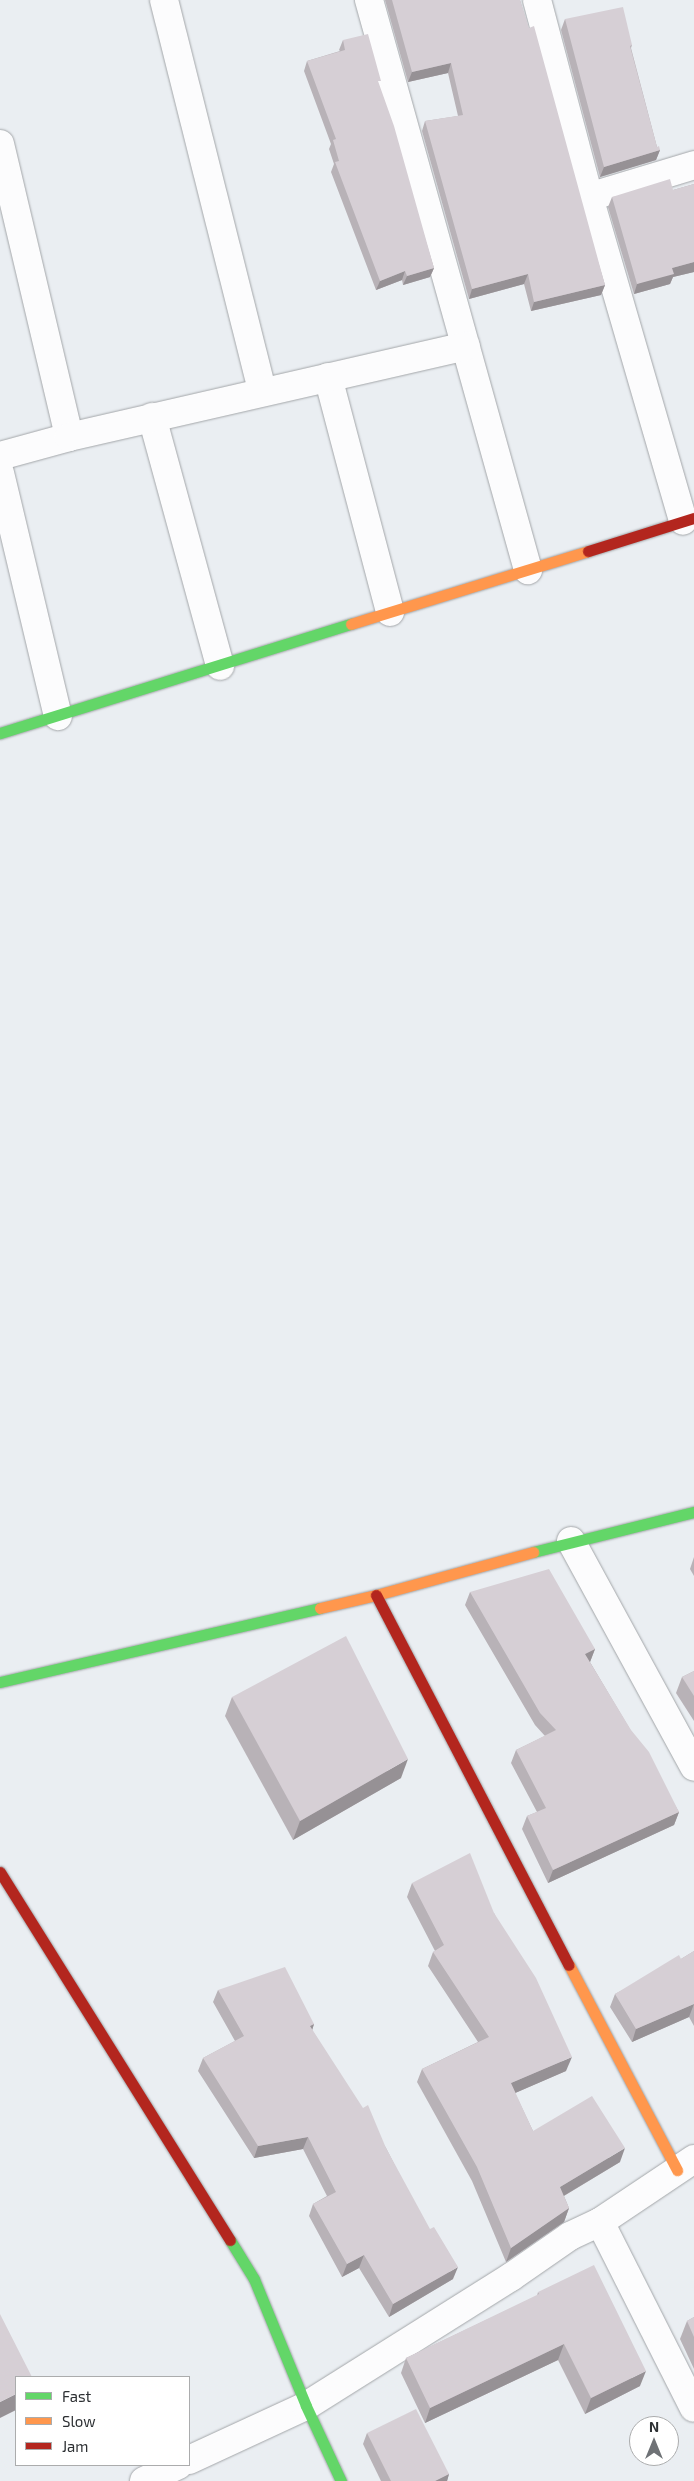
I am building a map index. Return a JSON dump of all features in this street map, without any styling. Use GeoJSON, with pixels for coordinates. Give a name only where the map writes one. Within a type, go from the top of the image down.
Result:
{"type":"FeatureCollection","features":[{"type":"Feature","properties":{"kind":"street"},"geometry":{"type":"LineString","coordinates":[[164,0],[262,391]]}},
{"type":"Feature","properties":{"kind":"street"},"geometry":{"type":"LineString","coordinates":[[369,0],[528,570]]}},
{"type":"Feature","properties":{"kind":"street"},"geometry":{"type":"LineString","coordinates":[[0,733],[689,520],[589,197],[536,0]]}},
{"type":"Feature","properties":{"kind":"street"},"geometry":{"type":"LineString","coordinates":[[0,144],[69,437]]}},
{"type":"Feature","properties":{"kind":"street"},"geometry":{"type":"LineString","coordinates":[[589,197],[694,165]]}},
{"type":"Feature","properties":{"kind":"street"},"geometry":{"type":"LineString","coordinates":[[0,456],[69,437],[262,391],[466,346]]}},
{"type":"Feature","properties":{"kind":"street"},"geometry":{"type":"LineString","coordinates":[[328,377],[390,612]]}},
{"type":"Feature","properties":{"kind":"street"},"geometry":{"type":"LineString","coordinates":[[152,417],[220,666]]}},
{"type":"Feature","properties":{"kind":"street"},"geometry":{"type":"LineString","coordinates":[[0,473],[58,716]]}},
{"type":"Feature","properties":{"kind":"street"},"geometry":{"type":"LineString","coordinates":[[0,1682],[376,1595],[571,1541],[694,1512]]}},
{"type":"Feature","properties":{"kind":"street"},"geometry":{"type":"LineString","coordinates":[[571,1541],[694,1767]]}},
{"type":"Feature","properties":{"kind":"street"},"geometry":{"type":"LineString","coordinates":[[190,2460],[306,2406],[511,2277],[570,2236],[600,2222],[686,2165],[376,1595]]}},
{"type":"Feature","properties":{"kind":"street"},"geometry":{"type":"LineString","coordinates":[[0,1872],[254,2279],[306,2406],[341,2481]]}},
{"type":"Feature","properties":{"kind":"street"},"geometry":{"type":"LineString","coordinates":[[600,2222],[694,2408]]}},
{"type":"Feature","properties":{"kind":"street"},"geometry":{"type":"LineString","coordinates":[[144,2481],[177,2466]]}},
{"type":"Feature","properties":{"kind":"building"},"geometry":{"type":"Polygon","coordinates":[[[392,0],[520,0],[529,28],[534,26],[605,285],[534,302],[528,274],[472,289],[425,121],[463,115],[451,63],[412,72],[392,0]]]}},
{"type":"Feature","properties":{"kind":"building"},"geometry":{"type":"Polygon","coordinates":[[[623,7],[632,45],[630,46],[657,147],[659,146],[660,150],[604,167],[565,19],[623,7]]]}},
{"type":"Feature","properties":{"kind":"building"},"geometry":{"type":"Polygon","coordinates":[[[368,34],[381,81],[378,81],[394,126],[434,268],[407,276],[405,271],[380,281],[335,162],[339,161],[333,140],[336,139],[307,61],[345,50],[343,40],[368,34]]]}},
{"type":"Feature","properties":{"kind":"building"},"geometry":{"type":"Polygon","coordinates":[[[670,179],[673,190],[694,184],[694,262],[672,268],[674,274],[637,284],[612,197],[670,179]]]}},
{"type":"Feature","properties":{"kind":"building"},"geometry":{"type":"Polygon","coordinates":[[[549,1569],[595,1649],[585,1654],[631,1730],[649,1752],[679,1812],[553,1870],[527,1816],[546,1808],[516,1750],[556,1730],[540,1713],[470,1592],[549,1569]]]}},
{"type":"Feature","properties":{"kind":"building"},"geometry":{"type":"Polygon","coordinates":[[[346,1636],[408,1759],[300,1821],[232,1697],[346,1636]]]}},
{"type":"Feature","properties":{"kind":"building"},"geometry":{"type":"Polygon","coordinates":[[[694,1671],[694,1696],[682,1677],[694,1671]]]}},
{"type":"Feature","properties":{"kind":"building"},"geometry":{"type":"Polygon","coordinates":[[[470,1853],[494,1913],[536,1978],[572,2057],[511,2083],[533,2131],[592,2096],[625,2148],[560,2187],[569,2208],[511,2248],[477,2167],[422,2069],[489,2037],[433,1952],[444,1945],[412,1883],[470,1853]]]}},
{"type":"Feature","properties":{"kind":"building"},"geometry":{"type":"Polygon","coordinates":[[[694,1951],[694,2004],[636,2029],[615,1994],[679,1955],[681,1959],[694,1951]]]}},
{"type":"Feature","properties":{"kind":"building"},"geometry":{"type":"Polygon","coordinates":[[[285,1967],[314,2024],[310,2026],[363,2108],[368,2105],[386,2148],[430,2229],[434,2227],[458,2267],[393,2304],[364,2255],[347,2264],[313,2204],[336,2192],[308,2137],[258,2146],[203,2058],[244,2036],[218,1990],[285,1967]]]}},
{"type":"Feature","properties":{"kind":"building"},"geometry":{"type":"Polygon","coordinates":[[[594,2265],[646,2371],[591,2398],[564,2344],[430,2408],[406,2358],[539,2294],[538,2292],[594,2265]]]}},
{"type":"Feature","properties":{"kind":"building"},"geometry":{"type":"Polygon","coordinates":[[[0,2314],[31,2376],[15,2376],[15,2394],[0,2402],[0,2314]]]}},
{"type":"Feature","properties":{"kind":"building"},"geometry":{"type":"Polygon","coordinates":[[[694,2317],[694,2337],[687,2321],[694,2317]]]}},
{"type":"Feature","properties":{"kind":"building"},"geometry":{"type":"Polygon","coordinates":[[[416,2409],[449,2474],[435,2481],[391,2481],[367,2433],[416,2409]]]}},
{"type":"Feature","properties":{"kind":"traffic: fast"},"geometry":{"type":"LineString","coordinates":[[0,733],[351,624]]}},
{"type":"Feature","properties":{"kind":"traffic: fast"},"geometry":{"type":"LineString","coordinates":[[533,1552],[694,1512]]}},
{"type":"Feature","properties":{"kind":"traffic: fast"},"geometry":{"type":"LineString","coordinates":[[0,1682],[320,1608]]}},
{"type":"Feature","properties":{"kind":"traffic: fast"},"geometry":{"type":"LineString","coordinates":[[230,2240],[254,2279],[306,2406],[341,2481]]}},
{"type":"Feature","properties":{"kind":"traffic: slow"},"geometry":{"type":"LineString","coordinates":[[351,624],[588,551]]}},
{"type":"Feature","properties":{"kind":"traffic: slow"},"geometry":{"type":"LineString","coordinates":[[320,1608],[376,1595],[533,1552]]}},
{"type":"Feature","properties":{"kind":"traffic: slow"},"geometry":{"type":"LineString","coordinates":[[569,1965],[677,2170]]}},
{"type":"Feature","properties":{"kind":"traffic: jam"},"geometry":{"type":"LineString","coordinates":[[588,551],[694,518]]}},
{"type":"Feature","properties":{"kind":"traffic: jam"},"geometry":{"type":"LineString","coordinates":[[376,1595],[569,1965]]}},
{"type":"Feature","properties":{"kind":"traffic: jam"},"geometry":{"type":"LineString","coordinates":[[0,1872],[230,2240]]}}]}
